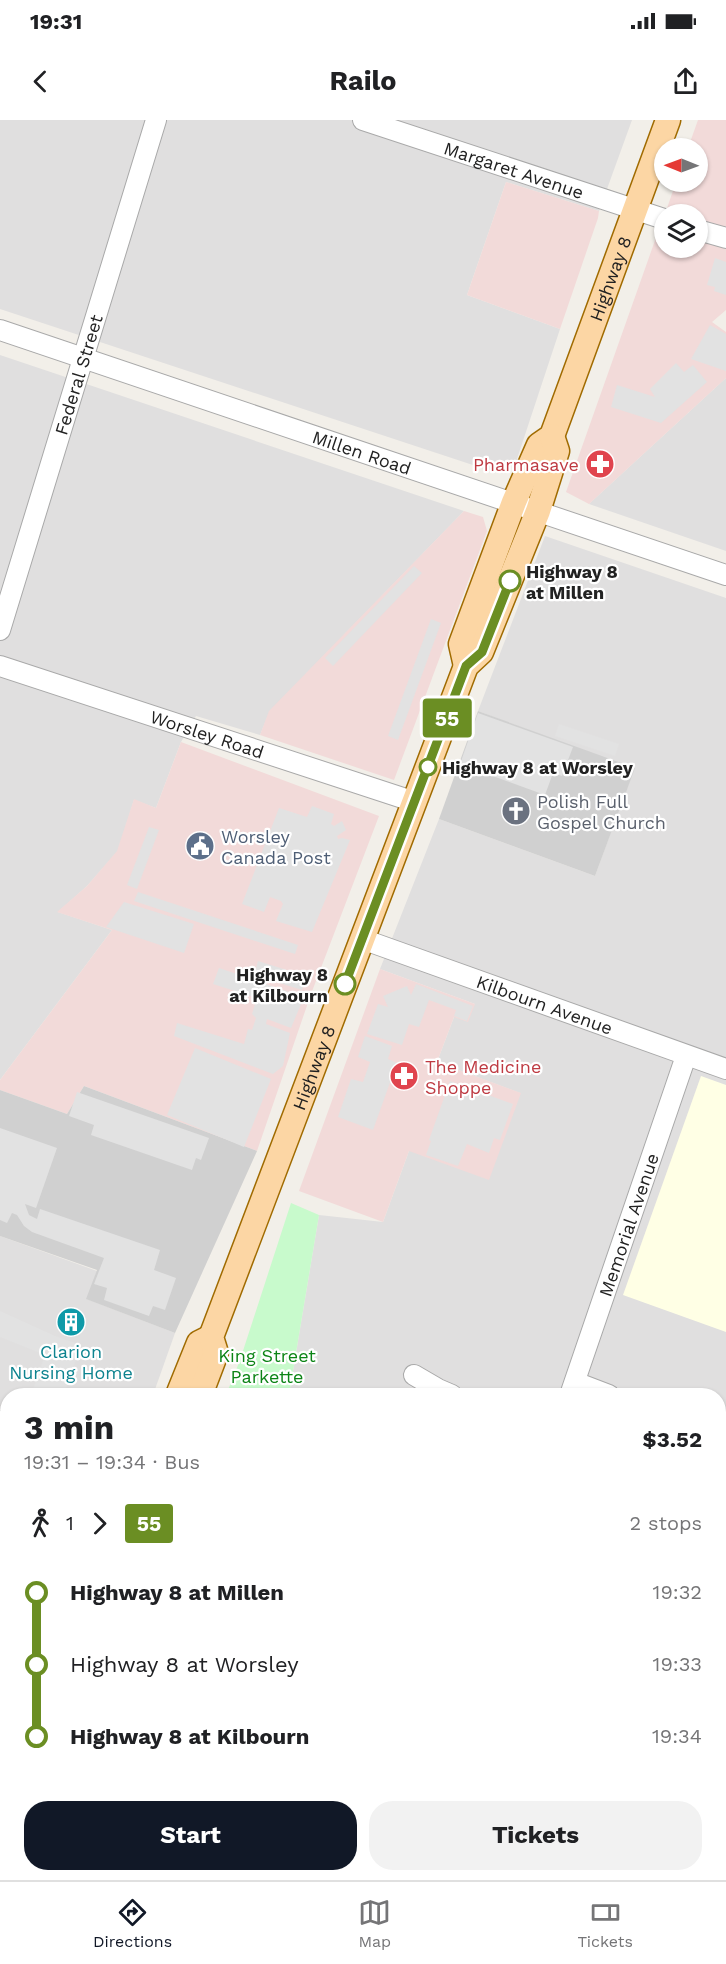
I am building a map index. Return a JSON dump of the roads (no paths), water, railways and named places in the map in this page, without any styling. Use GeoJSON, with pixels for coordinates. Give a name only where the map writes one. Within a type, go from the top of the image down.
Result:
{"type":"FeatureCollection","features":[{"type":"Feature","properties":{"kind":"main road","name":"Highway 8"},"geometry":{"type":"LineString","coordinates":[[466,666],[461,644],[514,502],[538,445],[552,436],[668,120]]}},
{"type":"Feature","properties":{"kind":"main road","name":"Highway 8"},"geometry":{"type":"LineString","coordinates":[[181,1388],[200,1343],[211,1336],[466,666],[482,652],[538,511],[557,451],[552,436]]}},
{"type":"Feature","properties":{"kind":"main road","name":"Highway 8"},"geometry":{"type":"LineString","coordinates":[[203,1388],[216,1353],[211,1336]]}},
{"type":"Feature","properties":{"kind":"street","name":"Federal Street"},"geometry":{"type":"LineString","coordinates":[[0,630],[156,120]]}},
{"type":"Feature","properties":{"kind":"street","name":"Margaret Avenue"},"geometry":{"type":"LineString","coordinates":[[363,120],[654,216]]}},
{"type":"Feature","properties":{"kind":"street"},"geometry":{"type":"LineString","coordinates":[[708,233],[726,238]]}},
{"type":"Feature","properties":{"kind":"street","name":"Millen Road"},"geometry":{"type":"LineString","coordinates":[[0,330],[726,575]]}},
{"type":"Feature","properties":{"kind":"street","name":"Worsley Road"},"geometry":{"type":"LineString","coordinates":[[0,666],[415,802]]}},
{"type":"Feature","properties":{"kind":"street","name":"Kilbourn Avenue"},"geometry":{"type":"LineString","coordinates":[[362,939],[726,1069]]}},
{"type":"Feature","properties":{"kind":"street","name":"Memorial Avenue"},"geometry":{"type":"LineString","coordinates":[[573,1388],[686,1056]]}},
{"type":"Feature","properties":{"kind":"street"},"geometry":{"type":"LineString","coordinates":[[414,1376],[436,1388]]}},
{"type":"Feature","properties":{"kind":"place","name":"Pharmasave"},"geometry":{"type":"Point","coordinates":[600,464]}},
{"type":"Feature","properties":{"kind":"place","name":"Highway 8 at Millen"},"geometry":{"type":"Point","coordinates":[510,581]}},
{"type":"Feature","properties":{"kind":"place","name":"Highway 8 at Worsley"},"geometry":{"type":"Point","coordinates":[428,767]}},
{"type":"Feature","properties":{"kind":"place","name":"Polish Full Gospel Church"},"geometry":{"type":"Point","coordinates":[516,811]}},
{"type":"Feature","properties":{"kind":"place","name":"Worsley Canada Post"},"geometry":{"type":"Point","coordinates":[200,846]}},
{"type":"Feature","properties":{"kind":"place","name":"Highway 8 at Kilbourn"},"geometry":{"type":"Point","coordinates":[345,984]}},
{"type":"Feature","properties":{"kind":"place","name":"The Medicine Shoppe"},"geometry":{"type":"Point","coordinates":[404,1076]}},
{"type":"Feature","properties":{"kind":"place","name":"Clarion Nursing Home"},"geometry":{"type":"Point","coordinates":[71,1322]}},
{"type":"Feature","properties":{"kind":"park label","name":"King Street Parkette"},"geometry":{"type":"Point","coordinates":[267,1365]}}]}
